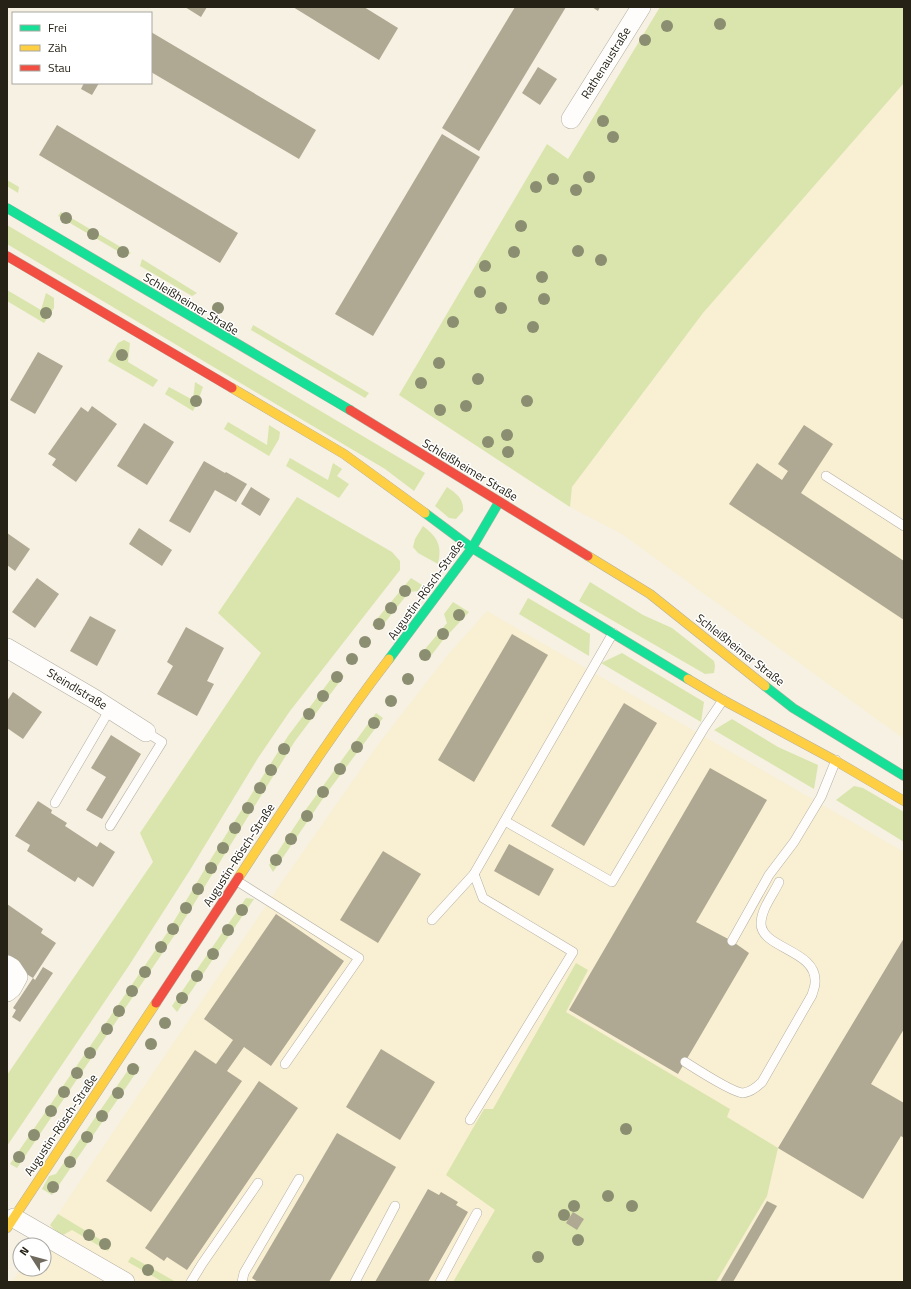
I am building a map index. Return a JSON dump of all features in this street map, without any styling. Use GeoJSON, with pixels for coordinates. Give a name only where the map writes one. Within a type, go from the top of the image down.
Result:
{"type":"FeatureCollection","features":[{"type":"Feature","properties":{"kind":"main road","name":"Schleißheimer Straße"},"geometry":{"type":"LineString","coordinates":[[7,208],[368,422],[650,594],[793,708],[841,751],[904,801]]}},
{"type":"Feature","properties":{"kind":"main road","name":"Schleißheimer Straße"},"geometry":{"type":"LineString","coordinates":[[7,256],[344,454],[472,548],[724,700],[841,751],[904,776]]}},
{"type":"Feature","properties":{"kind":"main road","name":"Augustin-Rösch-Straße"},"geometry":{"type":"LineString","coordinates":[[10,1223],[312,766],[364,691],[472,548],[500,502]]}},
{"type":"Feature","properties":{"kind":"street","name":"Rathenaustraße"},"geometry":{"type":"LineString","coordinates":[[571,119],[641,7]]}},
{"type":"Feature","properties":{"kind":"street","name":"Steindlstraße"},"geometry":{"type":"LineString","coordinates":[[7,648],[146,732]]}},
{"type":"Feature","properties":{"kind":"street"},"geometry":{"type":"LineString","coordinates":[[7,965],[12,968],[18,977],[12,988],[7,992]]}},
{"type":"Feature","properties":{"kind":"street"},"geometry":{"type":"LineString","coordinates":[[10,1223],[125,1282]]}},
{"type":"Feature","properties":{"kind":"lane"},"geometry":{"type":"LineString","coordinates":[[826,476],[904,526]]}},
{"type":"Feature","properties":{"kind":"lane"},"geometry":{"type":"LineString","coordinates":[[432,920],[474,874],[613,633]]}},
{"type":"Feature","properties":{"kind":"lane"},"geometry":{"type":"LineString","coordinates":[[505,821],[612,882],[704,728],[724,700]]}},
{"type":"Feature","properties":{"kind":"lane"},"geometry":{"type":"LineString","coordinates":[[55,803],[110,709]]}},
{"type":"Feature","properties":{"kind":"lane"},"geometry":{"type":"LineString","coordinates":[[110,826],[162,742],[146,732]]}},
{"type":"Feature","properties":{"kind":"lane"},"geometry":{"type":"LineString","coordinates":[[732,941],[769,875],[798,836],[820,797],[841,751]]}},
{"type":"Feature","properties":{"kind":"lane"},"geometry":{"type":"LineString","coordinates":[[470,1120],[573,952],[484,898],[474,874]]}},
{"type":"Feature","properties":{"kind":"lane"},"geometry":{"type":"LineString","coordinates":[[237,881],[359,958],[285,1064]]}},
{"type":"Feature","properties":{"kind":"lane"},"geometry":{"type":"LineString","coordinates":[[685,1062],[730,1088],[743,1093],[756,1088],[762,1082],[812,995],[815,982],[812,968],[805,959],[767,937],[761,925],[764,910],[779,882]]}},
{"type":"Feature","properties":{"kind":"lane"},"geometry":{"type":"LineString","coordinates":[[242,1282],[244,1273],[299,1179]]}},
{"type":"Feature","properties":{"kind":"lane"},"geometry":{"type":"LineString","coordinates":[[191,1282],[258,1183]]}},
{"type":"Feature","properties":{"kind":"lane"},"geometry":{"type":"LineString","coordinates":[[355,1282],[396,1206]]}},
{"type":"Feature","properties":{"kind":"lane"},"geometry":{"type":"LineString","coordinates":[[440,1282],[477,1213]]}},
{"type":"Feature","properties":{"kind":"shaded area"},"geometry":{"type":"Polygon","coordinates":[[[904,83],[904,739],[622,534],[570,507],[572,487],[703,313],[904,83]]]}},
{"type":"Feature","properties":{"kind":"shaded area"},"geometry":{"type":"Polygon","coordinates":[[[487,611],[904,852],[904,1282],[12,1282],[15,1277],[52,1277],[52,1237],[42,1237],[284,879],[380,742],[447,656],[487,611]]]}},
{"type":"Feature","properties":{"kind":"green space"},"geometry":{"type":"Polygon","coordinates":[[[660,7],[904,7],[904,83],[703,313],[572,487],[570,507],[399,395],[547,144],[568,159],[660,7]]]}},
{"type":"Feature","properties":{"kind":"green space"},"geometry":{"type":"Polygon","coordinates":[[[7,180],[19,187],[18,193],[7,186],[7,180]]]}},
{"type":"Feature","properties":{"kind":"green space"},"geometry":{"type":"Polygon","coordinates":[[[61,212],[131,253],[126,256],[58,216],[61,212]]]}},
{"type":"Feature","properties":{"kind":"green space"},"geometry":{"type":"Polygon","coordinates":[[[7,225],[425,473],[414,491],[385,469],[7,244],[7,225]]]}},
{"type":"Feature","properties":{"kind":"green space"},"geometry":{"type":"Polygon","coordinates":[[[142,259],[197,293],[192,296],[140,266],[142,259]]]}},
{"type":"Feature","properties":{"kind":"green space"},"geometry":{"type":"Polygon","coordinates":[[[7,290],[41,310],[46,293],[54,298],[54,308],[44,323],[7,301],[7,290]]]}},
{"type":"Feature","properties":{"kind":"green space"},"geometry":{"type":"Polygon","coordinates":[[[253,325],[369,393],[365,398],[251,330],[253,325]]]}},
{"type":"Feature","properties":{"kind":"green space"},"geometry":{"type":"Polygon","coordinates":[[[124,340],[130,343],[128,362],[158,380],[153,387],[108,361],[118,343],[124,340]]]}},
{"type":"Feature","properties":{"kind":"green space"},"geometry":{"type":"Polygon","coordinates":[[[195,382],[203,387],[193,411],[165,394],[169,387],[193,400],[195,382]]]}},
{"type":"Feature","properties":{"kind":"green space"},"geometry":{"type":"Polygon","coordinates":[[[228,422],[267,445],[269,425],[280,432],[279,439],[269,456],[224,429],[228,422]]]}},
{"type":"Feature","properties":{"kind":"green space"},"geometry":{"type":"Polygon","coordinates":[[[290,458],[328,480],[333,463],[342,469],[337,476],[349,484],[339,498],[286,466],[290,458]]]}},
{"type":"Feature","properties":{"kind":"green space"},"geometry":{"type":"Polygon","coordinates":[[[447,487],[456,494],[462,503],[463,511],[456,519],[449,518],[435,506],[447,487]]]}},
{"type":"Feature","properties":{"kind":"green space"},"geometry":{"type":"Polygon","coordinates":[[[297,497],[392,552],[400,561],[400,570],[290,711],[258,758],[190,870],[128,967],[7,1146],[7,1075],[153,862],[140,833],[261,653],[218,613],[297,497]]]}},
{"type":"Feature","properties":{"kind":"green space"},"geometry":{"type":"Polygon","coordinates":[[[423,526],[438,542],[438,564],[418,553],[413,547],[415,539],[423,526]]]}},
{"type":"Feature","properties":{"kind":"green space"},"geometry":{"type":"Polygon","coordinates":[[[411,578],[422,585],[418,591],[409,592],[379,630],[372,625],[411,578]]]}},
{"type":"Feature","properties":{"kind":"green space"},"geometry":{"type":"Polygon","coordinates":[[[590,582],[643,615],[672,628],[714,661],[714,673],[705,674],[579,601],[590,582]]]}},
{"type":"Feature","properties":{"kind":"green space"},"geometry":{"type":"Polygon","coordinates":[[[528,598],[590,634],[589,656],[519,614],[528,598]]]}},
{"type":"Feature","properties":{"kind":"green space"},"geometry":{"type":"Polygon","coordinates":[[[453,602],[469,612],[443,640],[427,661],[420,655],[447,623],[444,614],[453,602]]]}},
{"type":"Feature","properties":{"kind":"green space"},"geometry":{"type":"Polygon","coordinates":[[[622,653],[704,702],[701,722],[601,663],[622,653]]]}},
{"type":"Feature","properties":{"kind":"green space"},"geometry":{"type":"Polygon","coordinates":[[[337,671],[344,676],[295,741],[174,936],[17,1168],[10,1164],[167,933],[209,862],[288,736],[337,671]]]}},
{"type":"Feature","properties":{"kind":"green space"},"geometry":{"type":"Polygon","coordinates":[[[376,713],[383,718],[326,794],[273,872],[269,865],[307,808],[376,713]]]}},
{"type":"Feature","properties":{"kind":"green space"},"geometry":{"type":"Polygon","coordinates":[[[732,719],[778,747],[818,765],[814,789],[714,730],[732,719]]]}},
{"type":"Feature","properties":{"kind":"green space"},"geometry":{"type":"Polygon","coordinates":[[[854,786],[863,788],[904,812],[904,842],[836,800],[854,786]]]}},
{"type":"Feature","properties":{"kind":"green space"},"geometry":{"type":"Polygon","coordinates":[[[246,898],[254,899],[177,1012],[172,1006],[246,898]]]}},
{"type":"Feature","properties":{"kind":"green space"},"geometry":{"type":"Polygon","coordinates":[[[576,963],[588,970],[566,1012],[730,1109],[727,1117],[778,1148],[767,1196],[716,1282],[453,1282],[495,1210],[446,1175],[484,1109],[493,1109],[576,963]]]}},
{"type":"Feature","properties":{"kind":"green space"},"geometry":{"type":"Polygon","coordinates":[[[133,1063],[140,1067],[52,1195],[42,1189],[49,1176],[56,1174],[133,1063]]]}},
{"type":"Feature","properties":{"kind":"green space"},"geometry":{"type":"Polygon","coordinates":[[[58,1214],[111,1246],[108,1251],[72,1230],[63,1235],[57,1232],[50,1225],[58,1214]]]}},
{"type":"Feature","properties":{"kind":"green space"},"geometry":{"type":"Polygon","coordinates":[[[131,1257],[176,1282],[163,1282],[128,1262],[131,1257]]]}},
{"type":"Feature","properties":{"kind":"building"},"geometry":{"type":"Polygon","coordinates":[[[185,7],[207,7],[201,17],[185,7]]]}},
{"type":"Feature","properties":{"kind":"building"},"geometry":{"type":"Polygon","coordinates":[[[293,7],[364,7],[398,28],[379,60],[293,7]]]}},
{"type":"Feature","properties":{"kind":"building"},"geometry":{"type":"Polygon","coordinates":[[[515,7],[566,7],[479,151],[442,128],[515,7]]]}},
{"type":"Feature","properties":{"kind":"building"},"geometry":{"type":"Polygon","coordinates":[[[592,7],[600,7],[598,11],[592,7]]]}},
{"type":"Feature","properties":{"kind":"building"},"geometry":{"type":"Polygon","coordinates":[[[152,33],[316,130],[299,159],[152,73],[152,33]]]}},
{"type":"Feature","properties":{"kind":"building"},"geometry":{"type":"Polygon","coordinates":[[[538,67],[557,79],[540,105],[522,93],[538,67]]]}},
{"type":"Feature","properties":{"kind":"building"},"geometry":{"type":"Polygon","coordinates":[[[84,84],[98,84],[92,95],[81,89],[84,84]]]}},
{"type":"Feature","properties":{"kind":"building"},"geometry":{"type":"Polygon","coordinates":[[[57,125],[238,233],[220,263],[39,155],[57,125]]]}},
{"type":"Feature","properties":{"kind":"building"},"geometry":{"type":"Polygon","coordinates":[[[442,134],[480,157],[373,336],[335,314],[442,134]]]}},
{"type":"Feature","properties":{"kind":"building"},"geometry":{"type":"Polygon","coordinates":[[[38,352],[63,366],[35,414],[10,400],[38,352]]]}},
{"type":"Feature","properties":{"kind":"building"},"geometry":{"type":"Polygon","coordinates":[[[92,406],[117,424],[76,482],[52,465],[56,459],[48,454],[81,407],[88,412],[92,406]]]}},
{"type":"Feature","properties":{"kind":"building"},"geometry":{"type":"Polygon","coordinates":[[[144,423],[174,442],[147,485],[117,466],[144,423]]]}},
{"type":"Feature","properties":{"kind":"building"},"geometry":{"type":"Polygon","coordinates":[[[804,425],[833,444],[801,493],[904,561],[904,620],[729,504],[757,463],[782,480],[788,471],[778,464],[804,425]]]}},
{"type":"Feature","properties":{"kind":"building"},"geometry":{"type":"Polygon","coordinates":[[[204,461],[247,484],[236,502],[215,490],[190,533],[169,521],[204,461]]]}},
{"type":"Feature","properties":{"kind":"building"},"geometry":{"type":"Polygon","coordinates":[[[251,487],[270,499],[260,516],[241,504],[251,487]]]}},
{"type":"Feature","properties":{"kind":"building"},"geometry":{"type":"Polygon","coordinates":[[[139,528],[172,550],[162,566],[129,544],[139,528]]]}},
{"type":"Feature","properties":{"kind":"building"},"geometry":{"type":"Polygon","coordinates":[[[7,533],[30,549],[15,571],[7,565],[7,533]]]}},
{"type":"Feature","properties":{"kind":"building"},"geometry":{"type":"Polygon","coordinates":[[[37,578],[59,594],[35,628],[12,612],[37,578]]]}},
{"type":"Feature","properties":{"kind":"building"},"geometry":{"type":"Polygon","coordinates":[[[90,616],[116,630],[97,666],[70,651],[90,616]]]}},
{"type":"Feature","properties":{"kind":"building"},"geometry":{"type":"Polygon","coordinates":[[[186,627],[224,648],[207,681],[214,684],[197,716],[157,694],[173,666],[167,662],[186,627]]]}},
{"type":"Feature","properties":{"kind":"building"},"geometry":{"type":"Polygon","coordinates":[[[512,634],[548,655],[474,782],[438,760],[512,634]]]}},
{"type":"Feature","properties":{"kind":"building"},"geometry":{"type":"Polygon","coordinates":[[[13,692],[42,712],[23,739],[7,728],[7,701],[13,692]]]}},
{"type":"Feature","properties":{"kind":"building"},"geometry":{"type":"Polygon","coordinates":[[[624,703],[657,723],[584,846],[551,826],[624,703]]]}},
{"type":"Feature","properties":{"kind":"building"},"geometry":{"type":"Polygon","coordinates":[[[111,735],[141,754],[102,819],[86,810],[106,777],[91,768],[111,735]]]}},
{"type":"Feature","properties":{"kind":"building"},"geometry":{"type":"Polygon","coordinates":[[[710,768],[767,800],[696,922],[732,941],[749,953],[678,1074],[569,1010],[710,768]]]}},
{"type":"Feature","properties":{"kind":"building"},"geometry":{"type":"Polygon","coordinates":[[[38,801],[52,810],[51,813],[67,823],[65,826],[97,847],[100,842],[115,852],[93,887],[78,877],[75,882],[27,851],[30,845],[15,836],[38,801]]]}},
{"type":"Feature","properties":{"kind":"building"},"geometry":{"type":"Polygon","coordinates":[[[509,844],[554,869],[539,896],[494,871],[509,844]]]}},
{"type":"Feature","properties":{"kind":"building"},"geometry":{"type":"Polygon","coordinates":[[[383,851],[421,874],[378,943],[340,920],[383,851]]]}},
{"type":"Feature","properties":{"kind":"building"},"geometry":{"type":"Polygon","coordinates":[[[7,904],[43,929],[41,933],[56,943],[33,978],[17,968],[20,963],[7,954],[7,904]]]}},
{"type":"Feature","properties":{"kind":"building"},"geometry":{"type":"Polygon","coordinates":[[[276,914],[344,961],[271,1066],[244,1047],[227,1071],[242,1081],[151,1212],[106,1181],[195,1050],[216,1064],[233,1040],[204,1019],[276,914]]]}},
{"type":"Feature","properties":{"kind":"building"},"geometry":{"type":"Polygon","coordinates":[[[904,938],[904,1029],[871,1084],[904,1103],[904,1138],[901,1136],[863,1199],[778,1148],[904,938]]]}},
{"type":"Feature","properties":{"kind":"building"},"geometry":{"type":"Polygon","coordinates":[[[43,967],[53,973],[20,1022],[12,1017],[16,1010],[13,1008],[33,978],[35,980],[43,967]]]}},
{"type":"Feature","properties":{"kind":"building"},"geometry":{"type":"Polygon","coordinates":[[[381,1049],[435,1082],[400,1140],[346,1107],[381,1049]]]}},
{"type":"Feature","properties":{"kind":"building"},"geometry":{"type":"Polygon","coordinates":[[[259,1081],[298,1108],[187,1270],[167,1257],[164,1261],[145,1248],[259,1081]]]}},
{"type":"Feature","properties":{"kind":"building"},"geometry":{"type":"Polygon","coordinates":[[[337,1133],[396,1167],[329,1282],[258,1282],[252,1278],[337,1133]]]}},
{"type":"Feature","properties":{"kind":"building"},"geometry":{"type":"Polygon","coordinates":[[[428,1189],[439,1195],[441,1192],[458,1202],[456,1205],[468,1212],[428,1282],[375,1282],[428,1189]]]}},
{"type":"Feature","properties":{"kind":"building"},"geometry":{"type":"Polygon","coordinates":[[[767,1201],[777,1206],[733,1282],[720,1282],[767,1201]]]}},
{"type":"Feature","properties":{"kind":"building"},"geometry":{"type":"Polygon","coordinates":[[[573,1212],[584,1219],[577,1230],[566,1223],[573,1212]]]}},
{"type":"Feature","properties":{"kind":"traffic: fast"},"geometry":{"type":"LineString","coordinates":[[7,208],[350,410]]}},
{"type":"Feature","properties":{"kind":"traffic: fast"},"geometry":{"type":"LineString","coordinates":[[389,659],[472,548],[499,502]]}},
{"type":"Feature","properties":{"kind":"traffic: fast"},"geometry":{"type":"LineString","coordinates":[[425,513],[472,548],[688,679]]}},
{"type":"Feature","properties":{"kind":"traffic: fast"},"geometry":{"type":"LineString","coordinates":[[765,686],[793,708],[904,776]]}},
{"type":"Feature","properties":{"kind":"traffic: slow"},"geometry":{"type":"LineString","coordinates":[[232,388],[344,454],[425,513]]}},
{"type":"Feature","properties":{"kind":"traffic: slow"},"geometry":{"type":"LineString","coordinates":[[588,556],[650,594],[765,686]]}},
{"type":"Feature","properties":{"kind":"traffic: slow"},"geometry":{"type":"LineString","coordinates":[[239,877],[330,739],[389,659]]}},
{"type":"Feature","properties":{"kind":"traffic: slow"},"geometry":{"type":"LineString","coordinates":[[688,679],[723,700],[836,761],[904,801]]}},
{"type":"Feature","properties":{"kind":"traffic: slow"},"geometry":{"type":"LineString","coordinates":[[7,1228],[156,1003]]}},
{"type":"Feature","properties":{"kind":"traffic: jam"},"geometry":{"type":"LineString","coordinates":[[7,256],[232,388]]}},
{"type":"Feature","properties":{"kind":"traffic: jam"},"geometry":{"type":"LineString","coordinates":[[350,410],[588,556]]}},
{"type":"Feature","properties":{"kind":"traffic: jam"},"geometry":{"type":"LineString","coordinates":[[156,1003],[239,877]]}}]}
